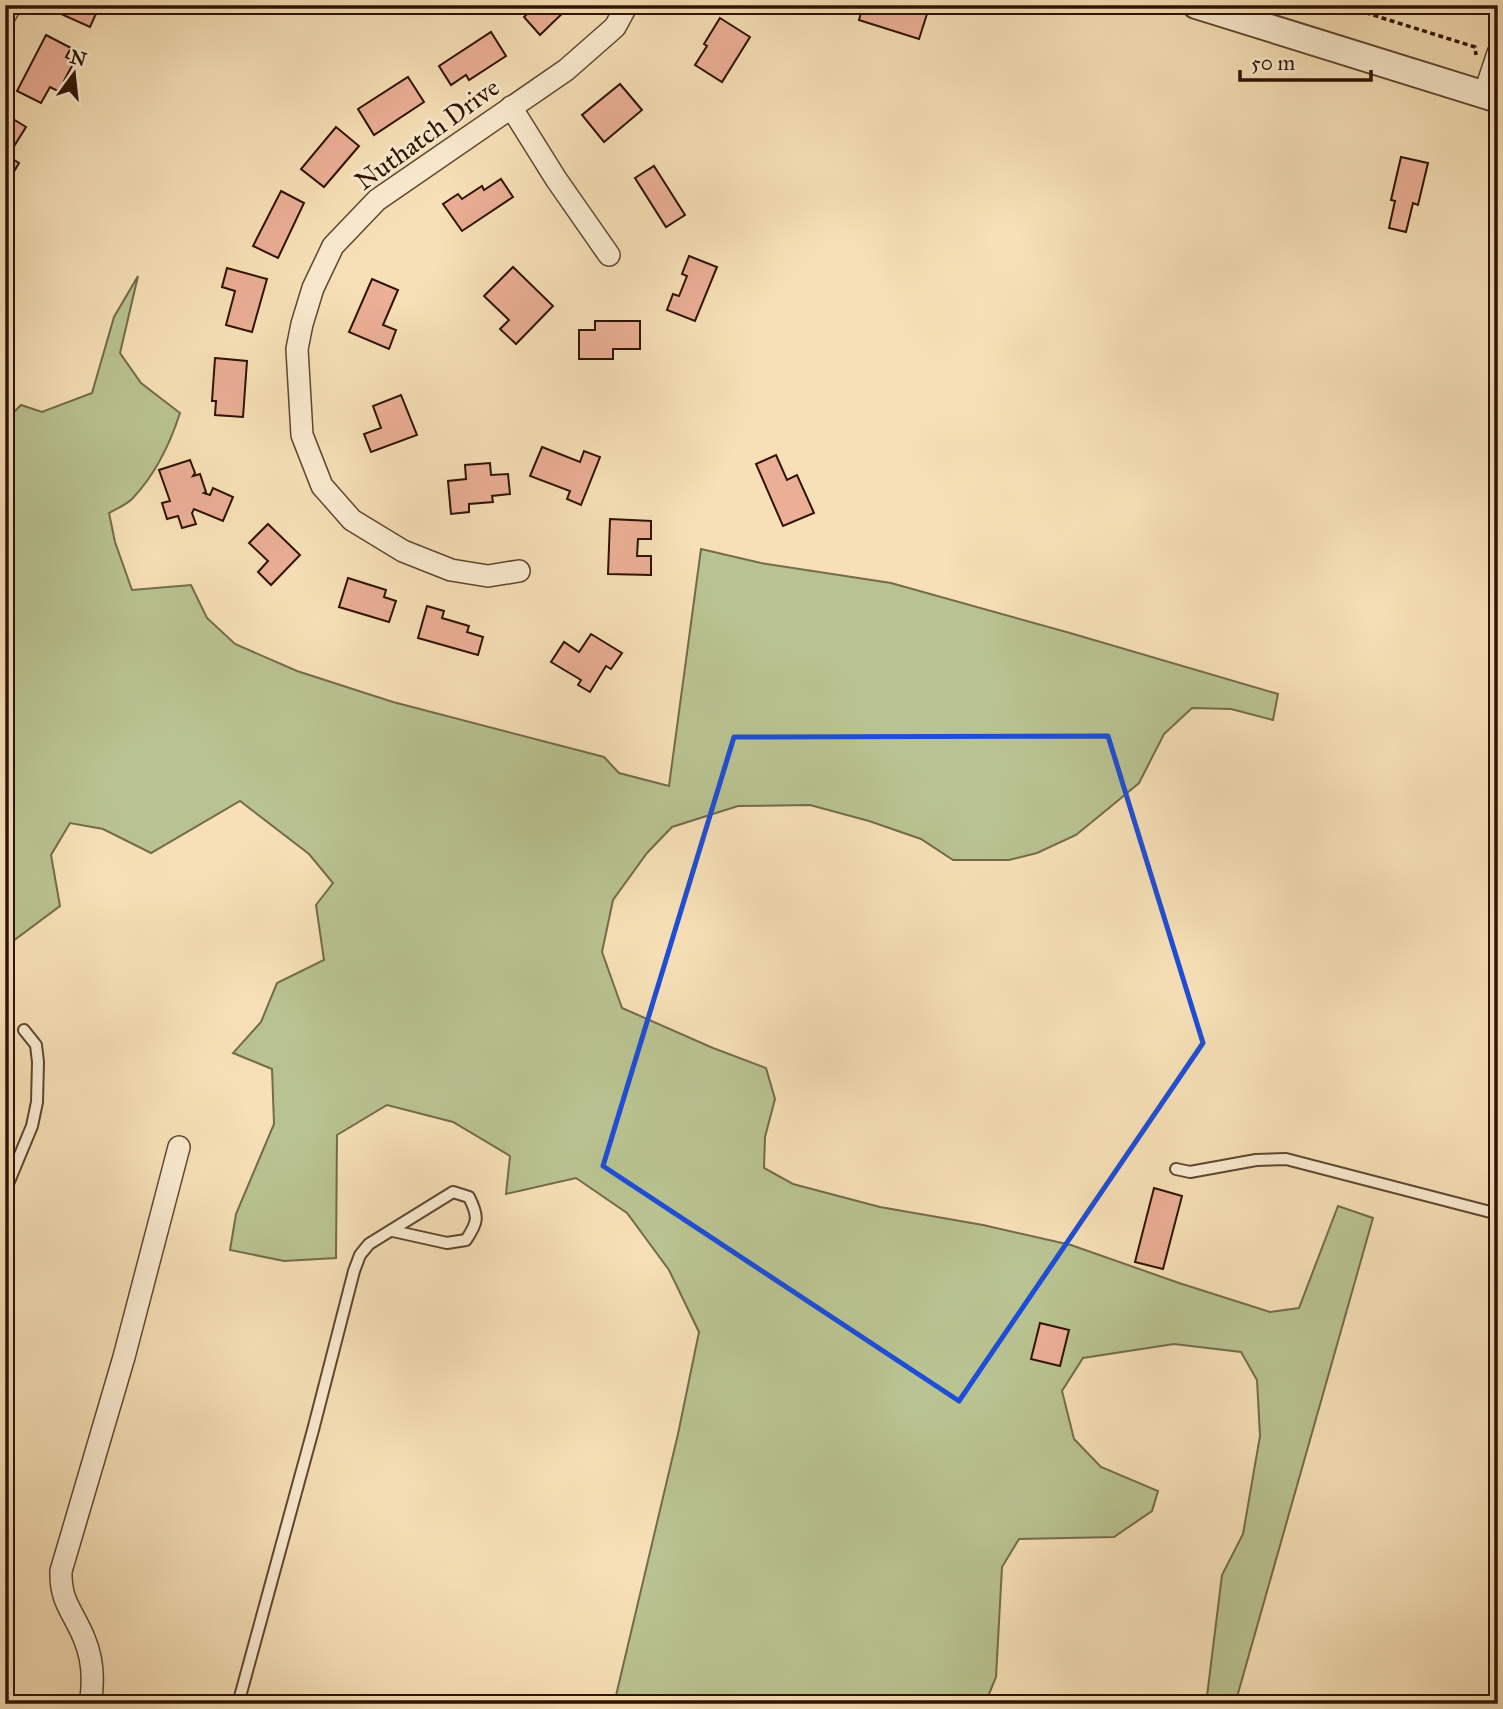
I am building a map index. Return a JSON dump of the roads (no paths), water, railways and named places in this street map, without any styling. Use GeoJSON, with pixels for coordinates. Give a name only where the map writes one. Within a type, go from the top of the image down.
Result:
{"type":"FeatureCollection","features":[{"type":"Feature","properties":{"kind":"street"},"geometry":{"type":"LineString","coordinates":[[5,15],[11,5]]}},
{"type":"Feature","properties":{"kind":"street","name":"Nuthatch Drive"},"geometry":{"type":"LineString","coordinates":[[519,572],[488,576],[451,570],[403,551],[352,520],[322,486],[302,435],[297,349],[313,288],[332,246],[377,200],[566,70],[615,27],[628,5]]}},
{"type":"Feature","properties":{"kind":"street"},"geometry":{"type":"LineString","coordinates":[[1196,5],[1491,97],[1496,59]]}},
{"type":"Feature","properties":{"kind":"street"},"geometry":{"type":"LineString","coordinates":[[512,107],[556,179],[609,254]]}},
{"type":"Feature","properties":{"kind":"street"},"geometry":{"type":"LineString","coordinates":[[90,1704],[93,1683],[91,1662],[84,1637],[72,1617],[61,1588],[61,1571],[124,1357],[179,1147]]}},
{"type":"Feature","properties":{"kind":"lane"},"geometry":{"type":"LineString","coordinates":[[5,1191],[32,1126],[37,1101],[36,1045],[24,1030]]}},
{"type":"Feature","properties":{"kind":"lane"},"geometry":{"type":"LineString","coordinates":[[1176,1169],[1190,1172],[1256,1160],[1286,1159],[1498,1214]]}},
{"type":"Feature","properties":{"kind":"lane"},"geometry":{"type":"LineString","coordinates":[[238,1704],[360,1255],[369,1244],[453,1192],[469,1197],[477,1213],[475,1226],[466,1240],[447,1243],[393,1231]]}}]}
